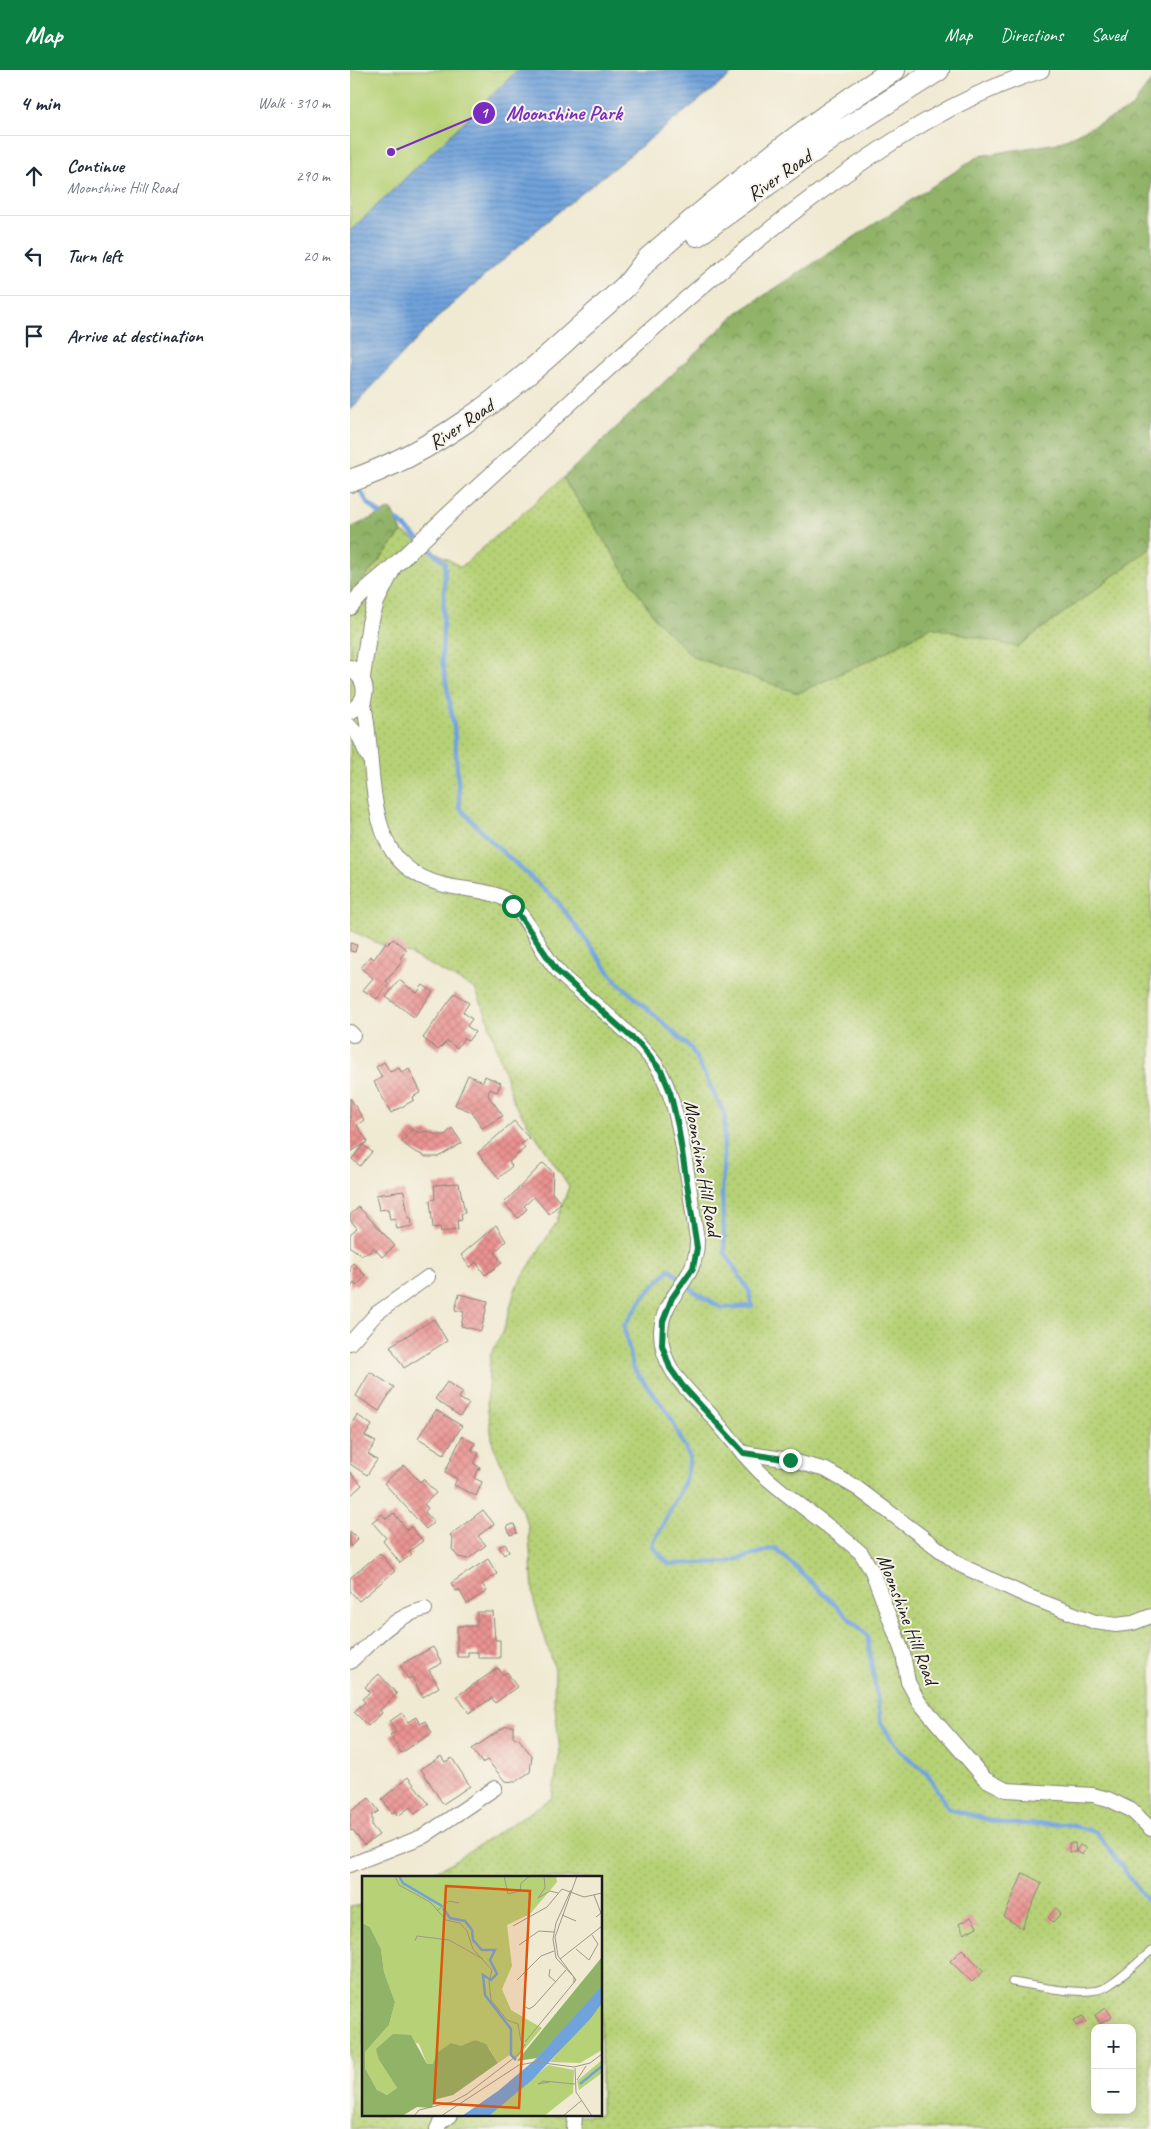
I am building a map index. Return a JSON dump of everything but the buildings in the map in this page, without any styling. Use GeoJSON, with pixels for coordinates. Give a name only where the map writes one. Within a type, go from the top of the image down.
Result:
{"type":"FeatureCollection","features":[{"type":"Feature","properties":{"kind":"highway","name":"River Road"},"geometry":{"type":"LineString","coordinates":[[350,481],[396,463],[424,449],[482,411],[514,386],[626,286],[647,260],[723,194],[818,122],[894,70]]}},
{"type":"Feature","properties":{"kind":"highway","name":"River Road"},"geometry":{"type":"LineString","coordinates":[[626,286],[653,269],[782,172],[875,109],[938,70]]}},
{"type":"Feature","properties":{"kind":"street"},"geometry":{"type":"LineString","coordinates":[[350,607],[374,581],[399,561],[671,310],[759,237],[848,172],[924,121],[985,91],[1041,70]]}},
{"type":"Feature","properties":{"kind":"street"},"geometry":{"type":"LineString","coordinates":[[350,711],[363,700],[365,685],[356,673],[376,602],[399,561]]}},
{"type":"Feature","properties":{"kind":"street","name":"Moonshine Hill Road"},"geometry":{"type":"LineString","coordinates":[[363,700],[370,738],[369,760]]}},
{"type":"Feature","properties":{"kind":"street","name":"Moonshine Hill Road"},"geometry":{"type":"LineString","coordinates":[[350,726],[360,738],[369,760],[387,841],[399,860],[427,881],[449,887],[495,894],[508,902],[519,913],[557,971],[625,1030],[662,1072],[670,1092],[678,1126],[697,1239],[696,1259],[668,1306],[661,1336],[666,1360],[682,1385],[760,1471],[861,1552],[872,1571],[903,1654],[908,1682],[919,1702],[985,1780],[1006,1790],[1093,1795],[1108,1799],[1131,1810],[1151,1829]]}},
{"type":"Feature","properties":{"kind":"street"},"geometry":{"type":"LineString","coordinates":[[350,1343],[377,1313],[428,1277]]}},
{"type":"Feature","properties":{"kind":"street"},"geometry":{"type":"LineString","coordinates":[[744,1453],[826,1470],[857,1488],[960,1565],[1027,1596],[1096,1622],[1116,1625],[1133,1623],[1151,1616]]}},
{"type":"Feature","properties":{"kind":"street"},"geometry":{"type":"LineString","coordinates":[[350,1662],[392,1623],[408,1612],[425,1609]]}},
{"type":"Feature","properties":{"kind":"street"},"geometry":{"type":"LineString","coordinates":[[350,1865],[424,1836],[495,1788]]}},
{"type":"Feature","properties":{"kind":"street"},"geometry":{"type":"LineString","coordinates":[[437,2129],[440,2123],[449,2116]]}},
{"type":"Feature","properties":{"kind":"street"},"geometry":{"type":"LineString","coordinates":[[574,2129],[575,2116]]}},
{"type":"Feature","properties":{"kind":"lane"},"geometry":{"type":"LineString","coordinates":[[1012,1982],[1068,1990],[1098,1990],[1107,1987],[1151,1951]]}},
{"type":"Feature","properties":{"kind":"green space"},"geometry":{"type":"Polygon","coordinates":[[[350,70],[518,70],[350,231],[350,70]]]}},
{"type":"Feature","properties":{"kind":"green space"},"geometry":{"type":"Polygon","coordinates":[[[1151,81],[1151,548],[1017,647],[931,627],[875,658],[798,693],[693,657],[656,620],[563,478],[737,313],[979,156],[1057,143],[1130,109],[1151,81]]]}},
{"type":"Feature","properties":{"kind":"green space"},"geometry":{"type":"Polygon","coordinates":[[[563,478],[656,619],[693,656],[875,658],[931,627],[1017,647],[1151,548],[1151,2129],[350,2129],[350,1907],[362,1905],[362,2116],[602,2116],[602,1876],[427,1876],[451,1863],[552,1798],[560,1751],[554,1699],[555,1670],[534,1602],[528,1525],[493,1445],[487,1404],[490,1356],[504,1329],[516,1287],[556,1223],[569,1186],[514,1103],[486,1014],[475,989],[408,953],[382,945],[350,930],[350,596],[402,532],[461,567],[563,478]]]}},
{"type":"Feature","properties":{"kind":"green space"},"geometry":{"type":"Polygon","coordinates":[[[391,509],[402,532],[350,596],[350,528],[391,509]]]}},
{"type":"Feature","properties":{"kind":"water"},"geometry":{"type":"Polygon","coordinates":[[[518,70],[737,70],[552,217],[440,315],[350,410],[350,231],[518,70]]]}},
{"type":"Feature","properties":{"kind":"waterway"},"geometry":{"type":"LineString","coordinates":[[356,484],[368,503],[380,514]]}},
{"type":"Feature","properties":{"kind":"waterway"},"geometry":{"type":"LineString","coordinates":[[397,520],[445,563],[442,659],[454,727],[460,808],[493,843],[558,902],[616,981],[691,1048],[725,1115],[722,1196],[725,1253],[749,1291],[752,1306],[722,1308],[696,1293],[670,1269],[646,1294],[624,1326],[633,1368],[669,1414],[690,1458],[686,1479],[652,1546],[669,1564],[728,1562],[775,1548],[867,1635],[881,1723],[900,1751],[927,1773],[949,1809],[1004,1824],[1066,1824],[1096,1832],[1151,1906]]}},
{"type":"Feature","properties":{"kind":"place","name":"Moonshine Park"},"geometry":{"type":"Point","coordinates":[391,152]}},
{"type":"Feature","properties":{"kind":"route"},"geometry":{"type":"LineString","coordinates":[[513,906],[549,962],[640,1045],[662,1072],[670,1092],[678,1126],[697,1239],[697,1254],[693,1268],[672,1298],[665,1313],[661,1336],[666,1360],[675,1377],[744,1453],[790,1460]]}}]}
